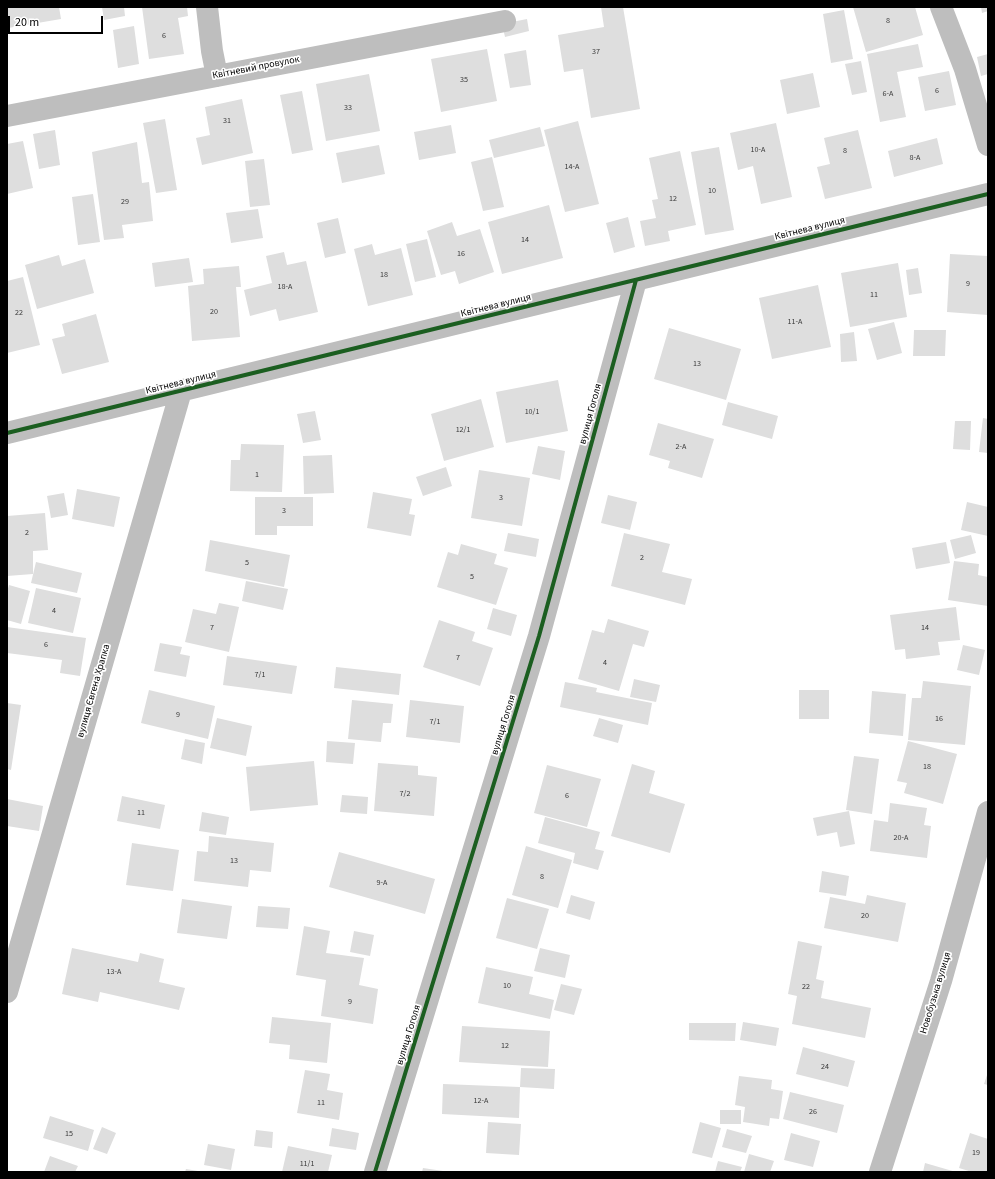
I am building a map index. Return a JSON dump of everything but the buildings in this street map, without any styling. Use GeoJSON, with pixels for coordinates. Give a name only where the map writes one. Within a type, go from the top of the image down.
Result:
{"type":"FeatureCollection","features":[{"type":"Feature","properties":{"kind":"street"},"geometry":{"type":"LineString","coordinates":[[207,7],[212,51],[217,76]]}},
{"type":"Feature","properties":{"kind":"street"},"geometry":{"type":"LineString","coordinates":[[941,7],[965,69],[988,145]]}},
{"type":"Feature","properties":{"kind":"street","name":"Квітневий провулок"},"geometry":{"type":"LineString","coordinates":[[7,116],[505,21]]}},
{"type":"Feature","properties":{"kind":"street","name":"Квітнева вулиця"},"geometry":{"type":"LineString","coordinates":[[7,433],[988,194]]}},
{"type":"Feature","properties":{"kind":"street","name":"вулиця Гоголя"},"geometry":{"type":"LineString","coordinates":[[375,1172],[539,636],[636,280]]}},
{"type":"Feature","properties":{"kind":"street","name":"вулиця Євгена Храпка"},"geometry":{"type":"LineString","coordinates":[[7,992],[181,391]]}},
{"type":"Feature","properties":{"kind":"street","name":"Новобузька вулиця"},"geometry":{"type":"LineString","coordinates":[[880,1172],[940,981],[988,812]]}},
{"type":"Feature","properties":{"kind":"cycle path"},"geometry":{"type":"LineString","coordinates":[[7,433],[988,194]]}},
{"type":"Feature","properties":{"kind":"cycle path"},"geometry":{"type":"LineString","coordinates":[[375,1172],[539,636],[636,280]]}}]}
